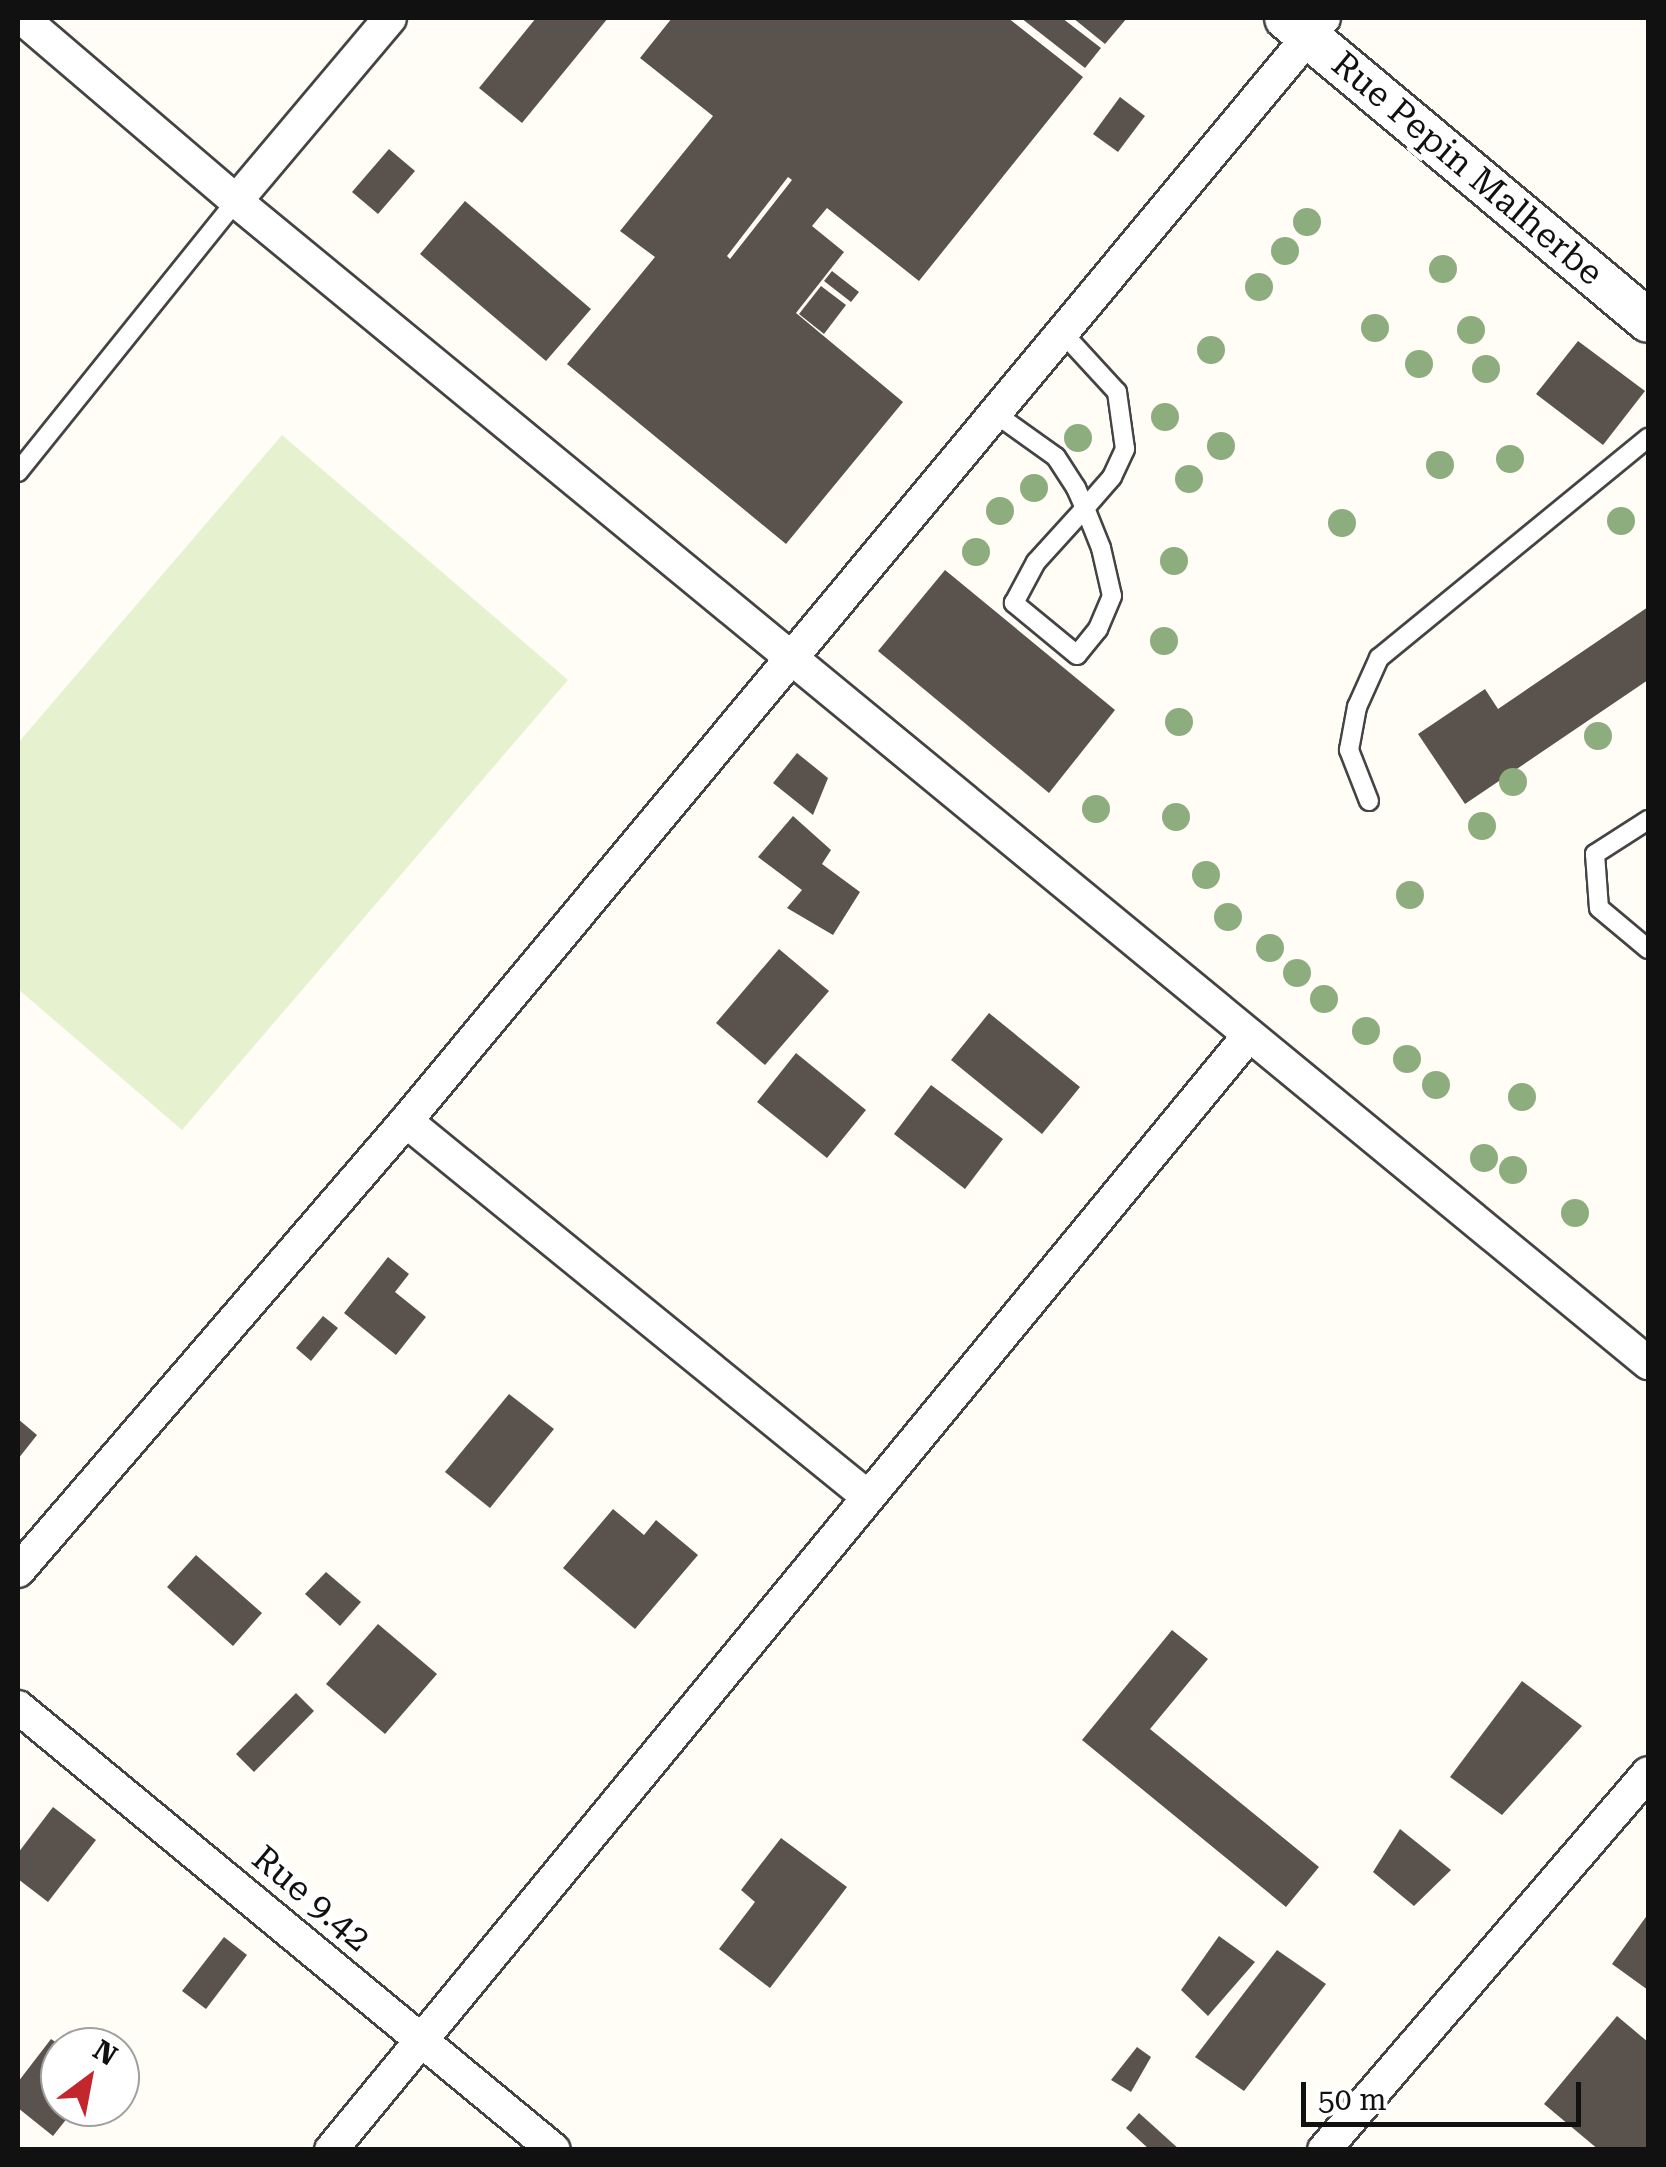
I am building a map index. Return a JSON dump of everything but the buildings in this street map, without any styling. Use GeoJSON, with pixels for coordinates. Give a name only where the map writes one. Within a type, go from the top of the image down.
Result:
{"type":"FeatureCollection","features":[{"type":"Feature","properties":{"kind":"street"},"geometry":{"type":"LineString","coordinates":[[22,18],[236,201],[1648,1362]]}},
{"type":"Feature","properties":{"kind":"street"},"geometry":{"type":"LineString","coordinates":[[236,201],[390,18]]}},
{"type":"Feature","properties":{"kind":"street"},"geometry":{"type":"LineString","coordinates":[[18,1571],[406,1121],[1061,331],[1306,24]]}},
{"type":"Feature","properties":{"kind":"street","name":"Rue Pepin Malherbe"},"geometry":{"type":"LineString","coordinates":[[1306,24],[1648,321]]}},
{"type":"Feature","properties":{"kind":"street"},"geometry":{"type":"LineString","coordinates":[[331,2150],[1250,1035]]}},
{"type":"Feature","properties":{"kind":"street"},"geometry":{"type":"LineString","coordinates":[[406,1121],[868,1497]]}},
{"type":"Feature","properties":{"kind":"street","name":"Rue 9.42"},"geometry":{"type":"LineString","coordinates":[[18,1707],[554,2150]]}},
{"type":"Feature","properties":{"kind":"street"},"geometry":{"type":"LineString","coordinates":[[1328,2148],[1648,1773]]}},
{"type":"Feature","properties":{"kind":"lane"},"geometry":{"type":"LineString","coordinates":[[18,472],[236,201]]}},
{"type":"Feature","properties":{"kind":"lane"},"geometry":{"type":"LineString","coordinates":[[993,412],[1056,457],[1085,508],[1112,596],[1098,629],[1077,654],[1014,602],[1036,562],[1085,508],[1125,449],[1125,420],[1117,392],[1061,331]]}},
{"type":"Feature","properties":{"kind":"lane"},"geometry":{"type":"LineString","coordinates":[[1369,801],[1348,750],[1357,706],[1380,658],[1648,438]]}},
{"type":"Feature","properties":{"kind":"lane"},"geometry":{"type":"LineString","coordinates":[[1648,820],[1595,854],[1599,908],[1648,949]]}},
{"type":"Feature","properties":{"kind":"green space"},"geometry":{"type":"Polygon","coordinates":[[[282,435],[568,680],[182,1130],[18,989],[18,743],[282,435]]]}}]}
